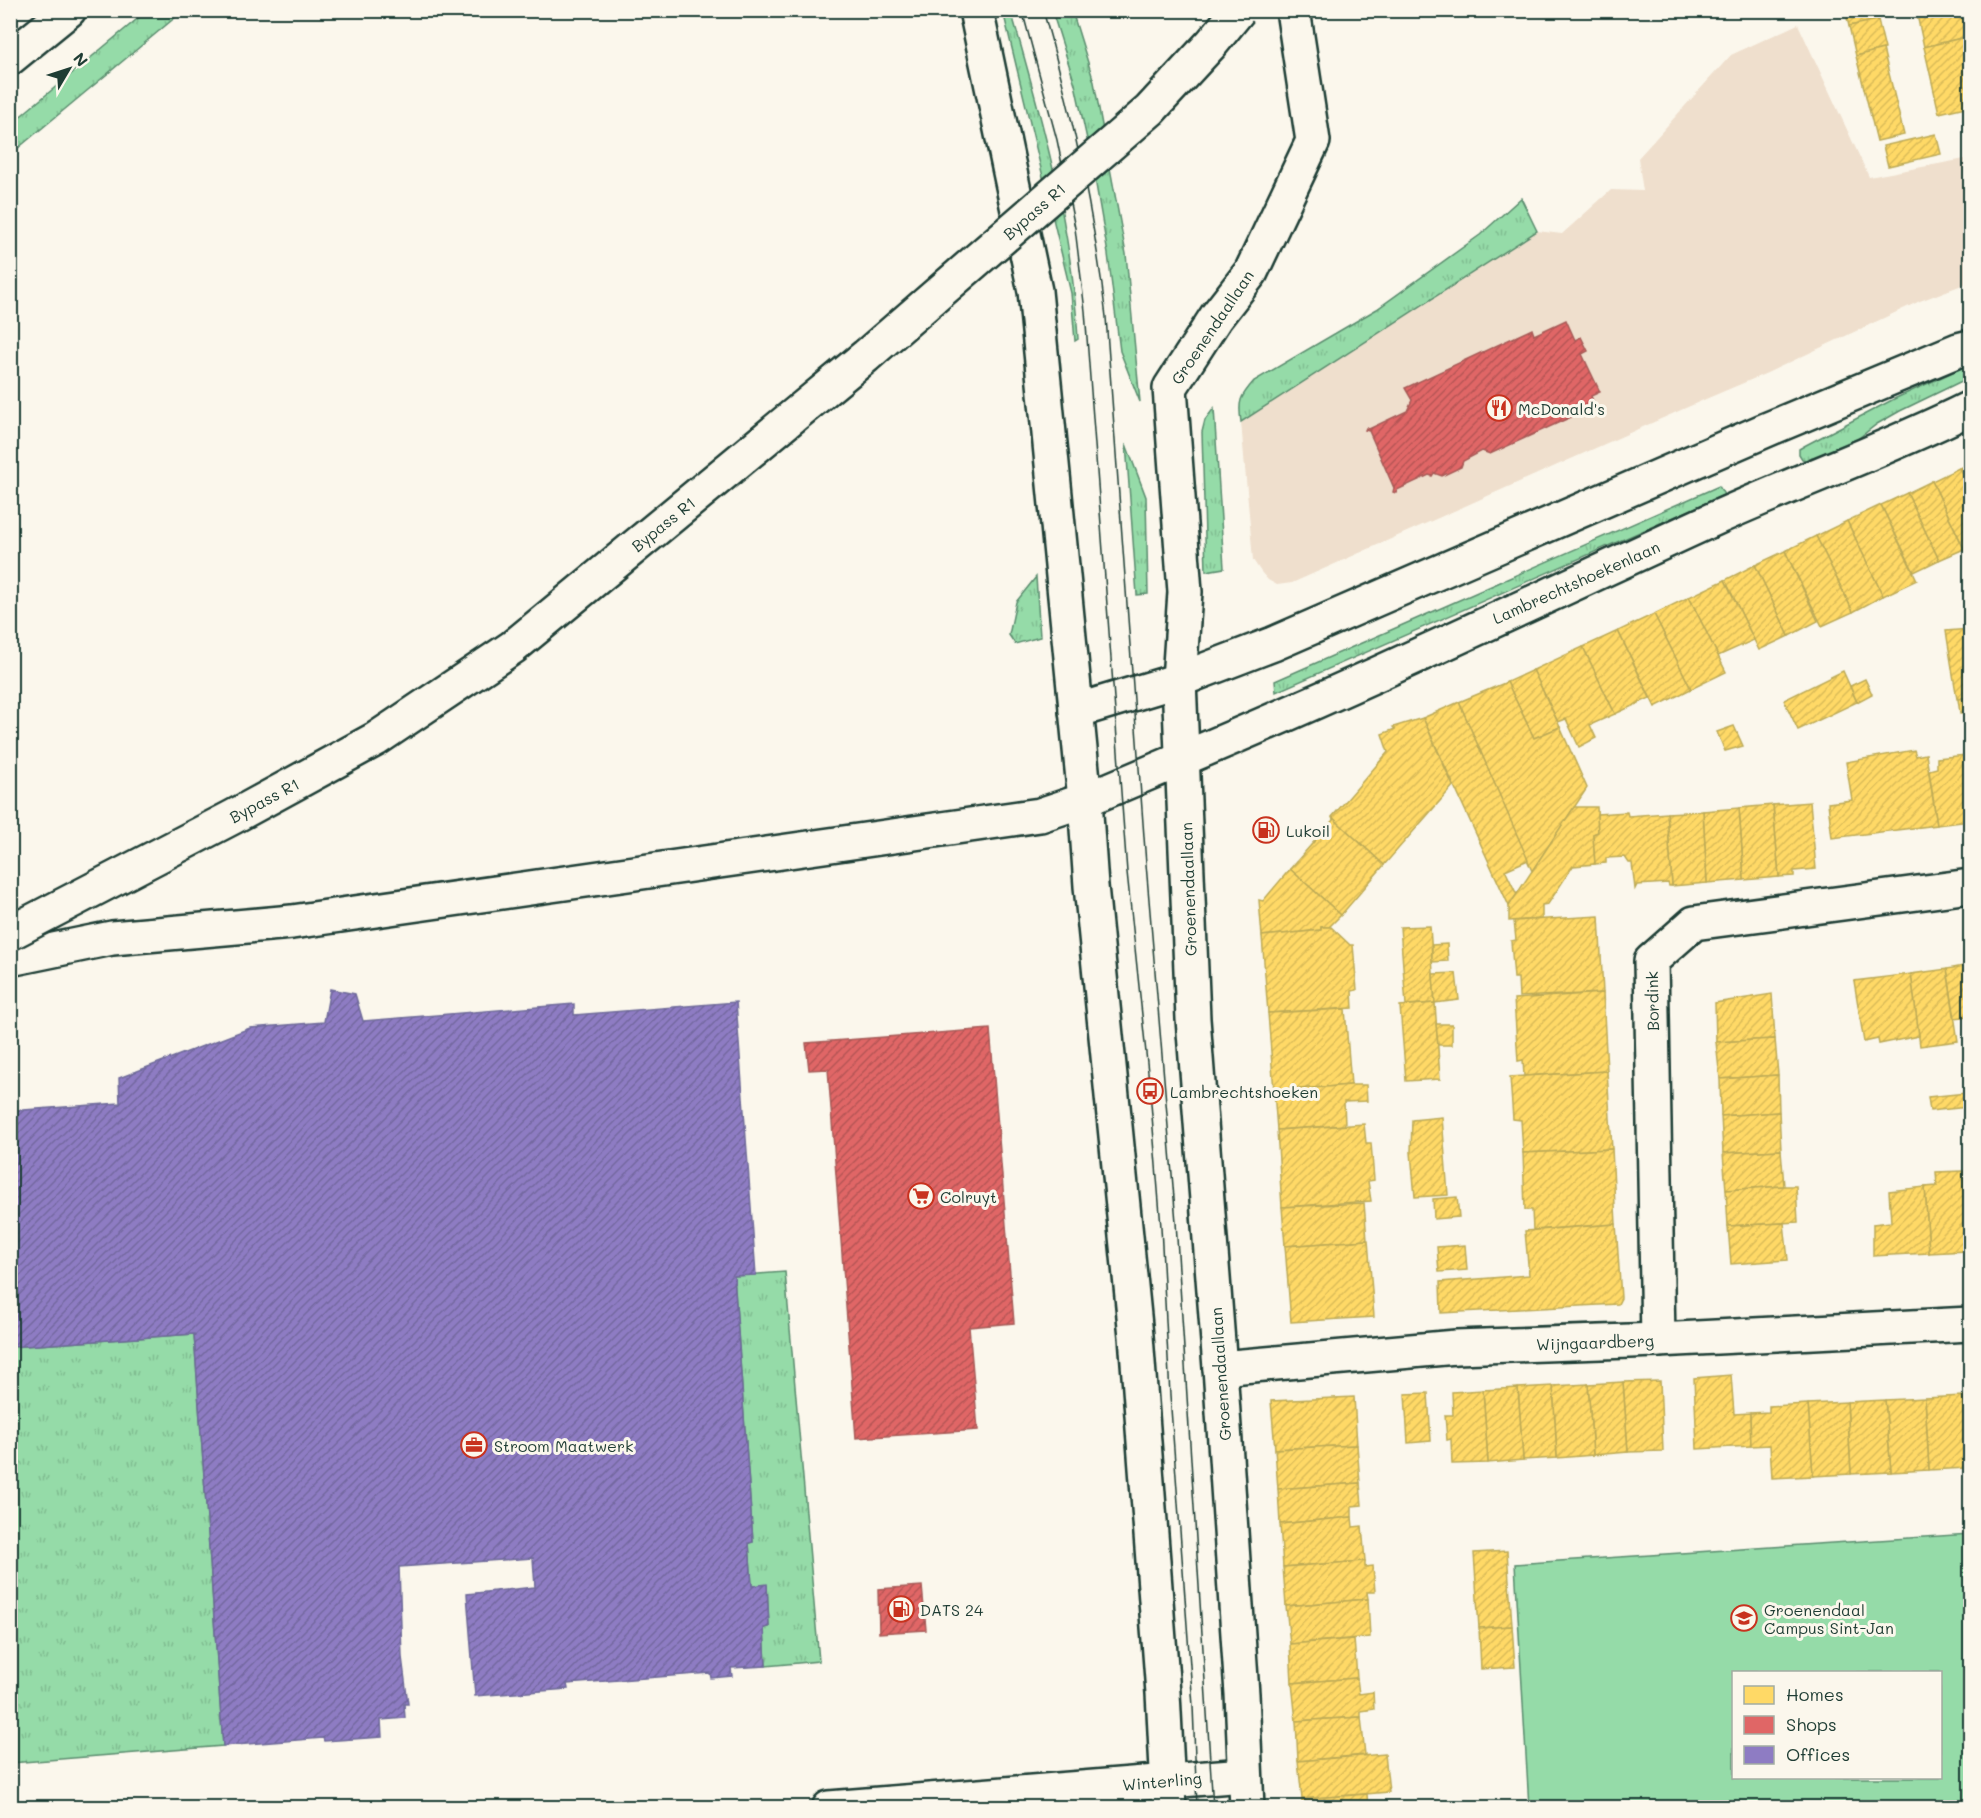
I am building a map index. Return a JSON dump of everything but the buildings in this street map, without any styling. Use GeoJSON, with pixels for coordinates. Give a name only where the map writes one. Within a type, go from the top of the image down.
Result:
{"type":"FeatureCollection","features":[{"type":"Feature","properties":{"kind":"main road"},"geometry":{"type":"LineString","coordinates":[[10,58],[69,10]]}},
{"type":"Feature","properties":{"kind":"main road"},"geometry":{"type":"LineString","coordinates":[[976,10],[1035,291],[1136,1336],[1163,1693],[1168,1794]]}},
{"type":"Feature","properties":{"kind":"main road","name":"Bypass R1"},"geometry":{"type":"LineString","coordinates":[[10,933],[233,817],[376,739],[513,647],[866,356],[1150,110],[1239,10]]}},
{"type":"Feature","properties":{"kind":"main road","name":"Groenendaallaan"},"geometry":{"type":"LineString","coordinates":[[1246,1808],[1242,1694],[1193,1019],[1179,680],[1185,592],[1170,387],[1216,317],[1251,272],[1313,141],[1293,10]]}},
{"type":"Feature","properties":{"kind":"main road"},"geometry":{"type":"LineString","coordinates":[[1076,711],[1179,680],[1264,648],[1755,435],[1971,347]]}},
{"type":"Feature","properties":{"kind":"main road","name":"Lambrechtshoekenlaan"},"geometry":{"type":"LineString","coordinates":[[10,959],[111,938],[292,922],[1040,815],[1085,800],[1313,702],[1789,486],[1971,408]]}},
{"type":"Feature","properties":{"kind":"main road","name":"Bordink"},"geometry":{"type":"LineString","coordinates":[[1658,1340],[1651,961],[1694,923],[1971,886]]}},
{"type":"Feature","properties":{"kind":"main road","name":"Wijngaardberg"},"geometry":{"type":"LineString","coordinates":[[1220,1368],[1456,1347],[1658,1340],[1971,1324]]}},
{"type":"Feature","properties":{"kind":"main road","name":"Winterling"},"geometry":{"type":"LineString","coordinates":[[829,1808],[1168,1794],[1244,1775]]}},
{"type":"Feature","properties":{"kind":"shaded area"},"geometry":{"type":"Polygon","coordinates":[[[1798,24],[1869,177],[1970,158],[1970,282],[1920,301],[1767,373],[1292,583],[1277,585],[1268,580],[1253,560],[1241,422],[1537,231],[1562,234],[1611,190],[1643,191],[1638,158],[1731,55],[1798,24]]]}},
{"type":"Feature","properties":{"kind":"green space"},"geometry":{"type":"Polygon","coordinates":[[[148,10],[183,11],[11,154],[11,124],[148,10]]]}},
{"type":"Feature","properties":{"kind":"green space"},"geometry":{"type":"Polygon","coordinates":[[[1003,11],[1011,11],[1054,173],[1075,297],[1078,339],[1075,341],[1071,293],[1003,11]]]}},
{"type":"Feature","properties":{"kind":"green space"},"geometry":{"type":"Polygon","coordinates":[[[1052,11],[1072,11],[1094,82],[1126,254],[1140,402],[1120,351],[1108,254],[1093,167],[1075,84],[1052,11]]]}},
{"type":"Feature","properties":{"kind":"green space"},"geometry":{"type":"Polygon","coordinates":[[[1521,198],[1537,231],[1241,422],[1241,400],[1254,381],[1377,309],[1480,235],[1521,198]]]}},
{"type":"Feature","properties":{"kind":"green space"},"geometry":{"type":"Polygon","coordinates":[[[1970,364],[1970,377],[1877,424],[1846,448],[1810,462],[1802,459],[1799,454],[1799,449],[1806,445],[1894,399],[1970,364]]]}},
{"type":"Feature","properties":{"kind":"green space"},"geometry":{"type":"Polygon","coordinates":[[[1214,408],[1224,568],[1206,571],[1202,432],[1205,420],[1214,408]]]}},
{"type":"Feature","properties":{"kind":"green space"},"geometry":{"type":"Polygon","coordinates":[[[1126,444],[1146,497],[1148,594],[1137,595],[1126,444]]]}},
{"type":"Feature","properties":{"kind":"green space"},"geometry":{"type":"Polygon","coordinates":[[[1719,486],[1724,495],[1276,692],[1275,681],[1719,486]]]}},
{"type":"Feature","properties":{"kind":"green space"},"geometry":{"type":"Polygon","coordinates":[[[1036,577],[1040,637],[1015,644],[1009,635],[1016,602],[1036,577]]]}},
{"type":"Feature","properties":{"kind":"green space"},"geometry":{"type":"Polygon","coordinates":[[[785,1272],[819,1661],[766,1666],[764,1628],[769,1627],[767,1585],[752,1586],[749,1543],[753,1542],[734,1276],[785,1272]]]}},
{"type":"Feature","properties":{"kind":"green space"},"geometry":{"type":"Polygon","coordinates":[[[194,1334],[223,1746],[11,1763],[11,1347],[194,1334]]]}},
{"type":"Feature","properties":{"kind":"green space","name":"Groenendaal Campus Sint-Jan"},"geometry":{"type":"Polygon","coordinates":[[[1970,1534],[1970,1807],[1529,1807],[1515,1564],[1970,1534]]]}},
{"type":"Feature","properties":{"kind":"tram line"},"geometry":{"type":"LineString","coordinates":[[1022,10],[1057,140],[1075,228],[1085,311],[1127,872],[1150,1091],[1161,1227],[1170,1395],[1193,1706],[1197,1808]]}},
{"type":"Feature","properties":{"kind":"tram line"},"geometry":{"type":"LineString","coordinates":[[1043,10],[1081,163],[1106,317],[1146,864],[1176,1222],[1213,1808]]}},
{"type":"Feature","properties":{"kind":"place","name":"McDonald's"},"geometry":{"type":"Point","coordinates":[1499,408]}},
{"type":"Feature","properties":{"kind":"place","name":"Lukoil"},"geometry":{"type":"Point","coordinates":[1266,830]}},
{"type":"Feature","properties":{"kind":"place","name":"Lambrechtshoeken"},"geometry":{"type":"Point","coordinates":[1150,1091]}},
{"type":"Feature","properties":{"kind":"place","name":"Colruyt"},"geometry":{"type":"Point","coordinates":[921,1196]}},
{"type":"Feature","properties":{"kind":"place","name":"Stroom Maatwerk"},"geometry":{"type":"Point","coordinates":[474,1445]}},
{"type":"Feature","properties":{"kind":"place","name":"DATS 24"},"geometry":{"type":"Point","coordinates":[901,1609]}},
{"type":"Feature","properties":{"kind":"place","name":"Groenendaal Campus Sint-Jan"},"geometry":{"type":"Point","coordinates":[1744,1618]}}]}
